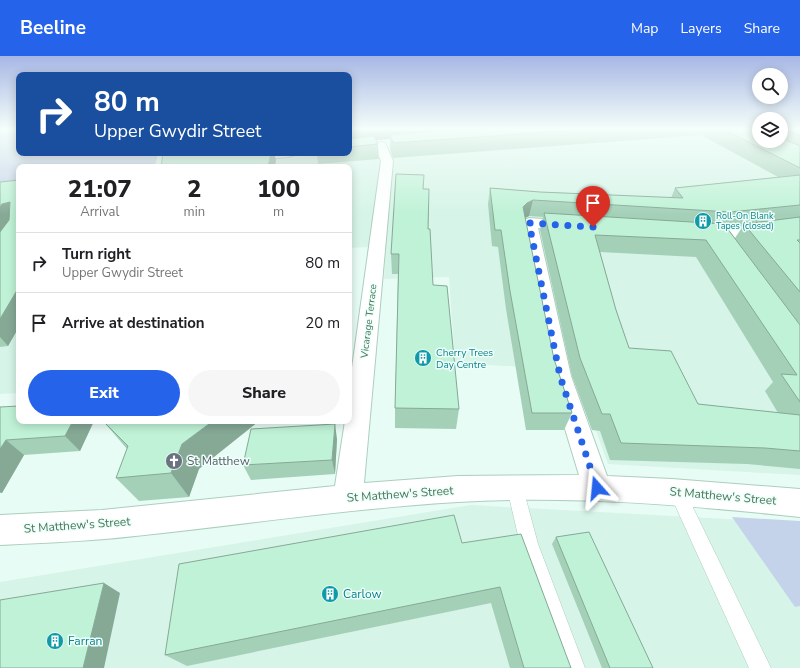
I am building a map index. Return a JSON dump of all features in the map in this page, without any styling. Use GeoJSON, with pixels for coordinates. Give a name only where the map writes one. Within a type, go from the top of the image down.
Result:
{"type":"FeatureCollection","features":[{"type":"Feature","properties":{"kind":"street"},"geometry":{"type":"LineString","coordinates":[[232,158],[237,158]]}},
{"type":"Feature","properties":{"kind":"street","name":"Vicarage Terrace"},"geometry":{"type":"LineString","coordinates":[[348,498],[387,161],[385,158]]}},
{"type":"Feature","properties":{"kind":"street"},"geometry":{"type":"LineString","coordinates":[[585,227],[529,223],[560,376],[597,488]]}},
{"type":"Feature","properties":{"kind":"street"},"geometry":{"type":"LineString","coordinates":[[688,233],[720,235],[800,226]]}},
{"type":"Feature","properties":{"kind":"street"},"geometry":{"type":"LineString","coordinates":[[720,235],[733,253]]}},
{"type":"Feature","properties":{"kind":"street","name":"St Matthew's Street"},"geometry":{"type":"LineString","coordinates":[[0,530],[114,523],[348,498],[459,489],[597,488],[677,492],[800,503]]}},
{"type":"Feature","properties":{"kind":"lane"},"geometry":{"type":"LineString","coordinates":[[515,488],[529,544],[574,668]]}},
{"type":"Feature","properties":{"kind":"lane"},"geometry":{"type":"LineString","coordinates":[[677,492],[760,668]]}},
{"type":"Feature","properties":{"kind":"shaded area"},"geometry":{"type":"Polygon","coordinates":[[[0,158],[157,158],[156,164],[16,164],[16,189],[0,192],[0,158]]]}},
{"type":"Feature","properties":{"kind":"shaded area"},"geometry":{"type":"Polygon","coordinates":[[[305,158],[785,158],[800,165],[800,475],[608,464],[574,370],[455,363],[449,277],[384,279],[386,246],[352,248],[352,164],[237,164],[305,158]]]}},
{"type":"Feature","properties":{"kind":"shaded area"},"geometry":{"type":"Polygon","coordinates":[[[16,248],[16,393],[0,394],[0,270],[16,248]]]}},
{"type":"Feature","properties":{"kind":"shaded area"},"geometry":{"type":"Polygon","coordinates":[[[471,505],[800,523],[800,668],[0,668],[0,582],[471,505]]]}},
{"type":"Feature","properties":{"kind":"shaded area"},"geometry":{"type":"Polygon","coordinates":[[[732,517],[800,521],[800,606],[795,607],[732,517]]]}},
{"type":"Feature","properties":{"kind":"building"},"geometry":{"type":"Polygon","coordinates":[[[162,158],[270,158],[269,164],[161,164],[162,158]]]}},
{"type":"Feature","properties":{"kind":"building"},"geometry":{"type":"Polygon","coordinates":[[[779,158],[800,158],[800,168],[779,158]]]}},
{"type":"Feature","properties":{"kind":"building"},"geometry":{"type":"Polygon","coordinates":[[[396,174],[424,175],[423,189],[429,189],[428,229],[430,229],[433,285],[447,286],[459,409],[395,408],[399,254],[391,254],[396,174]]]}},
{"type":"Feature","properties":{"kind":"building"},"geometry":{"type":"Polygon","coordinates":[[[800,175],[800,205],[730,212],[533,200],[527,203],[523,207],[554,359],[572,413],[532,413],[510,291],[501,230],[495,230],[490,188],[540,192],[683,198],[675,188],[800,175]]]}},
{"type":"Feature","properties":{"kind":"building"},"geometry":{"type":"Polygon","coordinates":[[[16,180],[16,292],[0,319],[0,232],[9,220],[10,202],[2,204],[0,207],[0,182],[16,180]]]}},
{"type":"Feature","properties":{"kind":"building"},"geometry":{"type":"Polygon","coordinates":[[[544,213],[724,224],[800,325],[800,402],[781,374],[797,375],[706,240],[595,235],[616,310],[629,348],[671,351],[698,404],[800,415],[800,451],[765,448],[621,443],[610,414],[602,414],[580,358],[544,213]]]}},
{"type":"Feature","properties":{"kind":"building"},"geometry":{"type":"Polygon","coordinates":[[[800,217],[800,240],[797,240],[800,243],[800,292],[744,224],[800,217]]]}},
{"type":"Feature","properties":{"kind":"building"},"geometry":{"type":"Polygon","coordinates":[[[16,406],[16,424],[71,424],[65,436],[6,440],[0,449],[0,407],[16,406]]]}},
{"type":"Feature","properties":{"kind":"building"},"geometry":{"type":"Polygon","coordinates":[[[106,424],[209,424],[182,444],[171,473],[116,478],[128,446],[106,424]]]}},
{"type":"Feature","properties":{"kind":"building"},"geometry":{"type":"Polygon","coordinates":[[[335,424],[332,460],[243,465],[251,429],[335,424]]]}},
{"type":"Feature","properties":{"kind":"building"},"geometry":{"type":"Polygon","coordinates":[[[454,515],[462,543],[521,534],[571,668],[524,668],[500,587],[165,655],[179,564],[454,515]]]}},
{"type":"Feature","properties":{"kind":"building"},"geometry":{"type":"Polygon","coordinates":[[[589,532],[653,668],[610,668],[556,537],[589,532]]]}},
{"type":"Feature","properties":{"kind":"building","name":"Farran"},"geometry":{"type":"Polygon","coordinates":[[[104,583],[83,668],[0,668],[0,600],[104,583]]]}},
{"type":"Feature","properties":{"kind":"place","name":"Roll-On Blank Tapes (closed)"},"geometry":{"type":"Point","coordinates":[703,221]}},
{"type":"Feature","properties":{"kind":"place","name":"Cherry Trees Day Centre"},"geometry":{"type":"Point","coordinates":[423,358]}},
{"type":"Feature","properties":{"kind":"place","name":"St Matthew"},"geometry":{"type":"Point","coordinates":[174,461]}},
{"type":"Feature","properties":{"kind":"place","name":"Carlow"},"geometry":{"type":"Point","coordinates":[330,594]}},
{"type":"Feature","properties":{"kind":"place","name":"Farran"},"geometry":{"type":"Point","coordinates":[55,641]}},
{"type":"Feature","properties":{"kind":"route"},"geometry":{"type":"LineString","coordinates":[[593,227],[529,223],[560,376],[597,488]]}}]}
